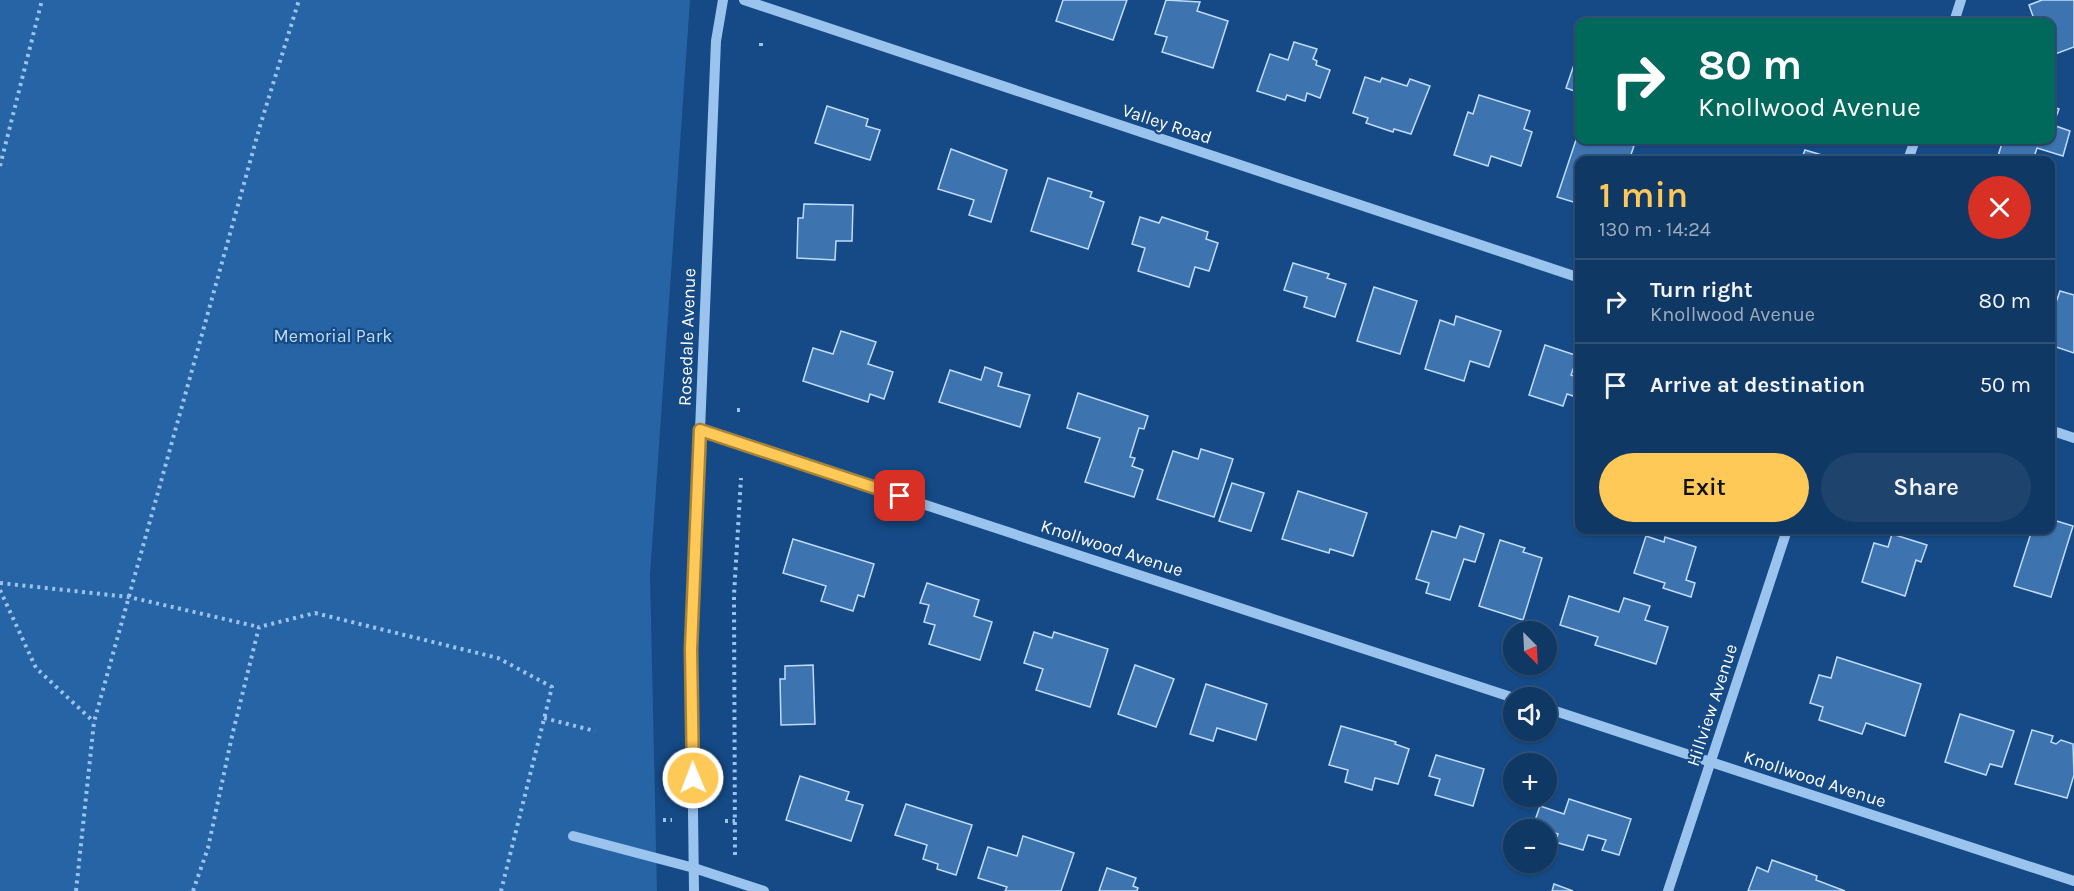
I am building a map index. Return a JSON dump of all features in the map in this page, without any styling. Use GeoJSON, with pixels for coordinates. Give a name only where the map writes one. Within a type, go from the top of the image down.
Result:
{"type":"FeatureCollection","features":[{"type":"Feature","properties":{"kind":"street","name":"Rosedale Avenue"},"geometry":{"type":"LineString","coordinates":[[694,891],[691,649],[716,41],[723,0]]}},
{"type":"Feature","properties":{"kind":"street","name":"Valley Road"},"geometry":{"type":"LineString","coordinates":[[744,0],[1575,276]]}},
{"type":"Feature","properties":{"kind":"street"},"geometry":{"type":"LineString","coordinates":[[1955,18],[1961,0]]}},
{"type":"Feature","properties":{"kind":"street","name":"Knollwood Avenue"},"geometry":{"type":"LineString","coordinates":[[700,430],[1503,694]]}},
{"type":"Feature","properties":{"kind":"street"},"geometry":{"type":"LineString","coordinates":[[2055,432],[2074,438]]}},
{"type":"Feature","properties":{"kind":"street","name":"Hillview Avenue"},"geometry":{"type":"LineString","coordinates":[[1668,891],[1786,534]]}},
{"type":"Feature","properties":{"kind":"street","name":"Knollwood Avenue"},"geometry":{"type":"LineString","coordinates":[[1557,712],[2074,881]]}},
{"type":"Feature","properties":{"kind":"street"},"geometry":{"type":"LineString","coordinates":[[573,836],[694,868],[764,891]]}},
{"type":"Feature","properties":{"kind":"path"},"geometry":{"type":"LineString","coordinates":[[0,166],[42,0]]}},
{"type":"Feature","properties":{"kind":"path"},"geometry":{"type":"LineString","coordinates":[[76,891],[94,722],[260,126],[299,0]]}},
{"type":"Feature","properties":{"kind":"path"},"geometry":{"type":"LineString","coordinates":[[761,39],[761,46]]}},
{"type":"Feature","properties":{"kind":"path"},"geometry":{"type":"LineString","coordinates":[[735,855],[734,595],[741,478]]}},
{"type":"Feature","properties":{"kind":"path"},"geometry":{"type":"LineString","coordinates":[[0,583],[129,597],[259,627],[315,614],[498,658],[552,687],[501,891]]}},
{"type":"Feature","properties":{"kind":"path"},"geometry":{"type":"LineString","coordinates":[[0,590],[36,668],[94,722]]}},
{"type":"Feature","properties":{"kind":"path"},"geometry":{"type":"LineString","coordinates":[[193,891],[208,848],[259,627]]}},
{"type":"Feature","properties":{"kind":"path"},"geometry":{"type":"LineString","coordinates":[[544,718],[595,731]]}},
{"type":"Feature","properties":{"kind":"path"},"geometry":{"type":"LineString","coordinates":[[663,820],[673,820]]}},
{"type":"Feature","properties":{"kind":"path"},"geometry":{"type":"LineString","coordinates":[[725,821],[735,821]]}},
{"type":"Feature","properties":{"kind":"green space","name":"Memorial Park"},"geometry":{"type":"Polygon","coordinates":[[[0,0],[690,0],[650,575],[657,891],[0,891],[0,0]]]}},
{"type":"Feature","properties":{"kind":"building"},"geometry":{"type":"Polygon","coordinates":[[[1063,0],[1127,0],[1113,40],[1056,21],[1063,0]]]}},
{"type":"Feature","properties":{"kind":"building"},"geometry":{"type":"Polygon","coordinates":[[[1166,0],[1200,2],[1197,11],[1228,21],[1213,68],[1162,52],[1167,37],[1155,34],[1166,0]]]}},
{"type":"Feature","properties":{"kind":"building"},"geometry":{"type":"Polygon","coordinates":[[[2042,0],[2074,0],[2074,47],[2055,54],[2055,18],[2034,18],[2029,5],[2042,0]]]}},
{"type":"Feature","properties":{"kind":"building"},"geometry":{"type":"Polygon","coordinates":[[[1294,42],[1317,49],[1313,59],[1317,61],[1316,65],[1330,70],[1320,98],[1307,93],[1305,101],[1287,95],[1285,100],[1257,91],[1270,54],[1288,60],[1294,42]]]}},
{"type":"Feature","properties":{"kind":"building"},"geometry":{"type":"Polygon","coordinates":[[[1575,62],[1575,91],[1566,88],[1575,62]]]}},
{"type":"Feature","properties":{"kind":"building"},"geometry":{"type":"Polygon","coordinates":[[[1365,77],[1380,82],[1382,78],[1407,86],[1410,79],[1430,86],[1411,134],[1394,129],[1393,132],[1366,123],[1368,118],[1353,113],[1365,77]]]}},
{"type":"Feature","properties":{"kind":"building"},"geometry":{"type":"Polygon","coordinates":[[[1479,95],[1530,111],[1524,129],[1532,132],[1521,166],[1491,156],[1488,166],[1454,155],[1468,112],[1473,114],[1479,95]]]}},
{"type":"Feature","properties":{"kind":"building"},"geometry":{"type":"Polygon","coordinates":[[[827,106],[868,119],[866,126],[880,130],[870,160],[815,143],[827,106]]]}},
{"type":"Feature","properties":{"kind":"building"},"geometry":{"type":"Polygon","coordinates":[[[2055,108],[2059,109],[2055,120],[2055,108]]]}},
{"type":"Feature","properties":{"kind":"building"},"geometry":{"type":"Polygon","coordinates":[[[2055,126],[2070,131],[2063,156],[2037,148],[2034,156],[1998,156],[2002,144],[2055,144],[2055,126]]]}},
{"type":"Feature","properties":{"kind":"building"},"geometry":{"type":"Polygon","coordinates":[[[1575,143],[1634,146],[1630,156],[1575,156],[1575,202],[1557,197],[1575,143]]]}},
{"type":"Feature","properties":{"kind":"building"},"geometry":{"type":"Polygon","coordinates":[[[951,149],[1007,170],[991,222],[969,215],[974,200],[938,189],[951,149]]]}},
{"type":"Feature","properties":{"kind":"building"},"geometry":{"type":"Polygon","coordinates":[[[1805,150],[1825,156],[1803,156],[1805,150]]]}},
{"type":"Feature","properties":{"kind":"building"},"geometry":{"type":"Polygon","coordinates":[[[1048,178],[1092,192],[1090,197],[1104,202],[1088,249],[1031,231],[1048,178]]]}},
{"type":"Feature","properties":{"kind":"building"},"geometry":{"type":"Polygon","coordinates":[[[804,204],[853,205],[852,241],[836,241],[835,260],[797,258],[798,218],[803,218],[804,204]]]}},
{"type":"Feature","properties":{"kind":"building"},"geometry":{"type":"Polygon","coordinates":[[[1140,217],[1159,223],[1162,217],[1208,232],[1206,239],[1218,243],[1209,271],[1195,267],[1189,287],[1138,271],[1145,248],[1132,244],[1140,217]]]}},
{"type":"Feature","properties":{"kind":"building"},"geometry":{"type":"Polygon","coordinates":[[[1293,263],[1329,274],[1327,278],[1346,284],[1335,317],[1304,307],[1307,297],[1284,290],[1293,263]]]}},
{"type":"Feature","properties":{"kind":"building"},"geometry":{"type":"Polygon","coordinates":[[[1374,287],[1417,301],[1400,354],[1357,341],[1374,287]]]}},
{"type":"Feature","properties":{"kind":"building"},"geometry":{"type":"Polygon","coordinates":[[[2060,291],[2074,295],[2074,353],[2055,347],[2055,306],[2060,291]]]}},
{"type":"Feature","properties":{"kind":"building"},"geometry":{"type":"Polygon","coordinates":[[[1456,316],[1501,331],[1489,367],[1470,361],[1464,381],[1425,369],[1440,320],[1454,325],[1456,316]]]}},
{"type":"Feature","properties":{"kind":"building"},"geometry":{"type":"Polygon","coordinates":[[[841,331],[876,342],[868,364],[893,372],[884,399],[870,394],[868,402],[803,381],[813,348],[833,354],[841,331]]]}},
{"type":"Feature","properties":{"kind":"building"},"geometry":{"type":"Polygon","coordinates":[[[1545,345],[1575,355],[1571,375],[1575,376],[1575,397],[1567,394],[1563,406],[1529,395],[1545,345]]]}},
{"type":"Feature","properties":{"kind":"building"},"geometry":{"type":"Polygon","coordinates":[[[985,367],[1002,373],[998,386],[1030,395],[1020,427],[939,402],[950,370],[981,380],[985,367]]]}},
{"type":"Feature","properties":{"kind":"building"},"geometry":{"type":"Polygon","coordinates":[[[1078,393],[1148,416],[1144,429],[1139,428],[1130,457],[1135,458],[1132,466],[1143,470],[1134,497],[1085,482],[1100,438],[1067,428],[1078,393]]]}},
{"type":"Feature","properties":{"kind":"building"},"geometry":{"type":"Polygon","coordinates":[[[1201,449],[1233,459],[1214,517],[1157,499],[1173,451],[1198,459],[1201,449]]]}},
{"type":"Feature","properties":{"kind":"building"},"geometry":{"type":"Polygon","coordinates":[[[1232,483],[1264,493],[1251,531],[1219,521],[1232,483]]]}},
{"type":"Feature","properties":{"kind":"building"},"geometry":{"type":"Polygon","coordinates":[[[1298,491],[1367,513],[1353,556],[1330,549],[1329,553],[1282,539],[1298,491]]]}},
{"type":"Feature","properties":{"kind":"building"},"geometry":{"type":"Polygon","coordinates":[[[2055,521],[2073,526],[2051,597],[2014,586],[2031,534],[2055,534],[2055,521]]]}},
{"type":"Feature","properties":{"kind":"building"},"geometry":{"type":"Polygon","coordinates":[[[1460,526],[1484,534],[1475,562],[1464,559],[1450,600],[1426,593],[1429,583],[1416,579],[1432,531],[1456,538],[1460,526]]]}},
{"type":"Feature","properties":{"kind":"building"},"geometry":{"type":"Polygon","coordinates":[[[1892,534],[1927,545],[1921,562],[1916,560],[1905,596],[1862,582],[1874,543],[1888,547],[1892,534]]]}},
{"type":"Feature","properties":{"kind":"building"},"geometry":{"type":"Polygon","coordinates":[[[1646,536],[1664,542],[1665,537],[1696,547],[1686,580],[1695,583],[1691,597],[1663,588],[1665,583],[1634,573],[1646,536]]]}},
{"type":"Feature","properties":{"kind":"building"},"geometry":{"type":"Polygon","coordinates":[[[793,539],[874,564],[864,597],[858,595],[853,611],[821,601],[826,586],[783,573],[793,539]]]}},
{"type":"Feature","properties":{"kind":"building"},"geometry":{"type":"Polygon","coordinates":[[[1500,540],[1525,548],[1523,552],[1542,558],[1523,620],[1479,606],[1500,540]]]}},
{"type":"Feature","properties":{"kind":"building"},"geometry":{"type":"Polygon","coordinates":[[[927,583],[979,600],[974,616],[992,622],[980,660],[929,644],[935,625],[924,622],[929,605],[920,603],[927,583]]]}},
{"type":"Feature","properties":{"kind":"building"},"geometry":{"type":"Polygon","coordinates":[[[1569,596],[1619,612],[1624,598],[1650,606],[1645,620],[1668,627],[1656,664],[1595,645],[1598,637],[1560,625],[1569,596]]]}},
{"type":"Feature","properties":{"kind":"building"},"geometry":{"type":"Polygon","coordinates":[[[1034,632],[1052,638],[1054,632],[1108,649],[1090,707],[1036,690],[1043,669],[1024,663],[1034,632]]]}},
{"type":"Feature","properties":{"kind":"building"},"geometry":{"type":"Polygon","coordinates":[[[1837,657],[1921,684],[1905,736],[1866,723],[1862,734],[1819,720],[1823,707],[1810,703],[1819,675],[1831,678],[1837,657]]]}},
{"type":"Feature","properties":{"kind":"building"},"geometry":{"type":"Polygon","coordinates":[[[813,665],[815,724],[781,725],[780,679],[785,679],[785,666],[813,665]]]}},
{"type":"Feature","properties":{"kind":"building"},"geometry":{"type":"Polygon","coordinates":[[[1135,665],[1174,679],[1156,727],[1118,714],[1135,665]]]}},
{"type":"Feature","properties":{"kind":"building"},"geometry":{"type":"Polygon","coordinates":[[[1206,684],[1267,704],[1256,740],[1217,728],[1213,741],[1190,734],[1206,684]]]}},
{"type":"Feature","properties":{"kind":"building"},"geometry":{"type":"Polygon","coordinates":[[[1960,714],[2014,731],[2002,767],[1990,764],[1986,775],[1945,762],[1960,714]]]}},
{"type":"Feature","properties":{"kind":"building"},"geometry":{"type":"Polygon","coordinates":[[[1341,726],[1396,742],[1395,744],[1409,749],[1398,784],[1375,778],[1372,790],[1345,782],[1348,770],[1329,765],[1341,726]]]}},
{"type":"Feature","properties":{"kind":"building"},"geometry":{"type":"Polygon","coordinates":[[[2032,730],[2053,736],[2051,742],[2056,744],[2061,740],[2073,744],[2074,775],[2067,798],[2015,784],[2032,730]]]}},
{"type":"Feature","properties":{"kind":"building"},"geometry":{"type":"Polygon","coordinates":[[[1436,755],[1484,769],[1473,806],[1435,795],[1440,779],[1429,776],[1436,755]]]}},
{"type":"Feature","properties":{"kind":"building"},"geometry":{"type":"Polygon","coordinates":[[[800,776],[849,792],[846,800],[863,805],[851,841],[786,820],[800,776]]]}},
{"type":"Feature","properties":{"kind":"building"},"geometry":{"type":"Polygon","coordinates":[[[1569,799],[1631,819],[1619,855],[1602,850],[1606,840],[1588,835],[1583,850],[1557,843],[1557,819],[1535,819],[1540,807],[1564,814],[1569,799]]]}},
{"type":"Feature","properties":{"kind":"building"},"geometry":{"type":"Polygon","coordinates":[[[906,804],[972,825],[956,875],[937,869],[938,864],[923,859],[927,845],[895,835],[906,804]]]}},
{"type":"Feature","properties":{"kind":"building"},"geometry":{"type":"Polygon","coordinates":[[[1023,836],[1074,853],[1061,891],[1005,891],[1007,887],[978,878],[988,847],[1017,856],[1023,836]]]}},
{"type":"Feature","properties":{"kind":"building"},"geometry":{"type":"Polygon","coordinates":[[[1772,860],[1817,876],[1816,880],[1845,891],[1748,891],[1757,867],[1768,872],[1772,860]]]}},
{"type":"Feature","properties":{"kind":"building"},"geometry":{"type":"Polygon","coordinates":[[[1107,868],[1136,878],[1133,886],[1138,888],[1137,891],[1099,891],[1107,868]]]}},
{"type":"Feature","properties":{"kind":"building"},"geometry":{"type":"Polygon","coordinates":[[[1554,884],[1573,891],[1552,891],[1554,884]]]}},
{"type":"Feature","properties":{"kind":"route"},"geometry":{"type":"LineString","coordinates":[[693,778],[691,649],[700,430],[900,496]]}}]}
